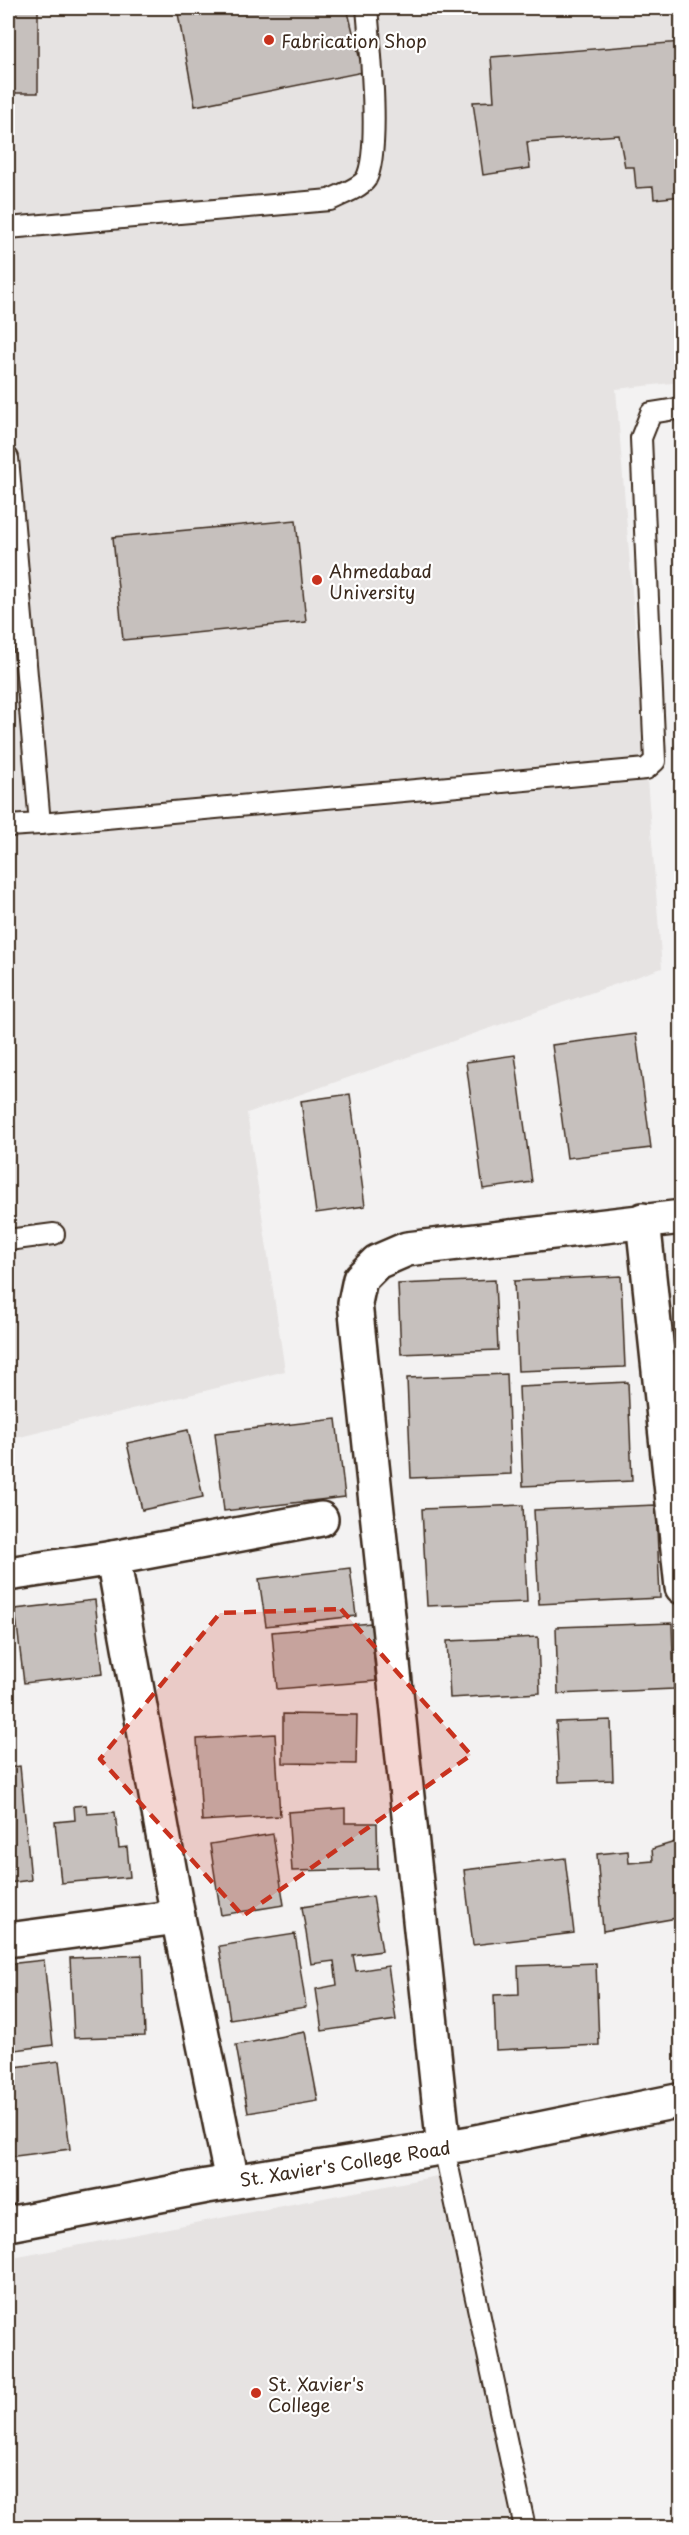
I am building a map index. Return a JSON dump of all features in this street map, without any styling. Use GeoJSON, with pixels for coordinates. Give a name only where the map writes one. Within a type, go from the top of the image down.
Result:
{"type":"FeatureCollection","features":[{"type":"Feature","properties":{"kind":"street"},"geometry":{"type":"LineString","coordinates":[[444,2148],[356,1315],[355,1303],[360,1279],[377,1262],[407,1249],[681,1217]]}},
{"type":"Feature","properties":{"kind":"street"},"geometry":{"type":"LineString","coordinates":[[643,1220],[681,1587]]}},
{"type":"Feature","properties":{"kind":"street"},"geometry":{"type":"LineString","coordinates":[[8,1574],[113,1558],[321,1519]]}},
{"type":"Feature","properties":{"kind":"street"},"geometry":{"type":"LineString","coordinates":[[113,1558],[178,1917],[232,2181]]}},
{"type":"Feature","properties":{"kind":"street"},"geometry":{"type":"LineString","coordinates":[[8,1940],[178,1917]]}},
{"type":"Feature","properties":{"kind":"street","name":"St. Xavier's College Road"},"geometry":{"type":"LineString","coordinates":[[8,2224],[232,2181],[444,2148],[681,2100]]}},
{"type":"Feature","properties":{"kind":"lane"},"geometry":{"type":"LineString","coordinates":[[8,228],[330,200],[364,182],[372,165],[373,138],[371,53],[367,8]]}},
{"type":"Feature","properties":{"kind":"lane"},"geometry":{"type":"LineString","coordinates":[[8,826],[646,769],[655,761],[641,438],[651,413],[681,408]]}},
{"type":"Feature","properties":{"kind":"lane"},"geometry":{"type":"LineString","coordinates":[[8,458],[40,824]]}},
{"type":"Feature","properties":{"kind":"lane"},"geometry":{"type":"LineString","coordinates":[[8,1240],[54,1234]]}},
{"type":"Feature","properties":{"kind":"lane"},"geometry":{"type":"LineString","coordinates":[[444,2148],[525,2528]]}},
{"type":"Feature","properties":{"kind":"highlighted area"},"geometry":{"type":"Polygon","coordinates":[[[341,1609],[471,1755],[243,1916],[100,1759],[220,1613],[341,1609]]]}},
{"type":"Feature","properties":{"kind":"shaded area","name":"Ahmedabad University"},"geometry":{"type":"Polygon","coordinates":[[[8,8],[682,8],[681,382],[616,389],[662,968],[247,1113],[285,1371],[8,1440],[8,8]]]}},
{"type":"Feature","properties":{"kind":"shaded area","name":"St. Xavier's College"},"geometry":{"type":"Polygon","coordinates":[[[458,2172],[534,2527],[8,2528],[8,2259],[458,2172]]]}},
{"type":"Feature","properties":{"kind":"building"},"geometry":{"type":"Polygon","coordinates":[[[8,8],[38,8],[38,93],[8,93],[8,8]]]}},
{"type":"Feature","properties":{"kind":"building","name":"Fabrication Shop"},"geometry":{"type":"Polygon","coordinates":[[[177,8],[347,8],[363,72],[195,106],[177,8]]]}},
{"type":"Feature","properties":{"kind":"building"},"geometry":{"type":"Polygon","coordinates":[[[682,42],[682,196],[654,199],[653,187],[636,188],[634,167],[625,167],[619,135],[527,142],[530,168],[483,175],[473,102],[494,101],[491,57],[682,42]]]}},
{"type":"Feature","properties":{"kind":"building"},"geometry":{"type":"Polygon","coordinates":[[[296,520],[306,622],[123,640],[113,537],[296,520]]]}},
{"type":"Feature","properties":{"kind":"building"},"geometry":{"type":"Polygon","coordinates":[[[636,1034],[651,1148],[567,1158],[552,1045],[636,1034]]]}},
{"type":"Feature","properties":{"kind":"building"},"geometry":{"type":"Polygon","coordinates":[[[515,1055],[532,1182],[483,1189],[466,1062],[515,1055]]]}},
{"type":"Feature","properties":{"kind":"building"},"geometry":{"type":"Polygon","coordinates":[[[350,1094],[365,1206],[316,1213],[301,1101],[350,1094]]]}},
{"type":"Feature","properties":{"kind":"building"},"geometry":{"type":"Polygon","coordinates":[[[621,1276],[625,1367],[518,1371],[514,1281],[621,1276]]]}},
{"type":"Feature","properties":{"kind":"building"},"geometry":{"type":"Polygon","coordinates":[[[495,1280],[498,1350],[401,1354],[398,1284],[495,1280]]]}},
{"type":"Feature","properties":{"kind":"building"},"geometry":{"type":"Polygon","coordinates":[[[507,1374],[511,1474],[411,1478],[407,1378],[507,1374]]]}},
{"type":"Feature","properties":{"kind":"building"},"geometry":{"type":"Polygon","coordinates":[[[628,1382],[632,1481],[523,1486],[519,1387],[628,1382]]]}},
{"type":"Feature","properties":{"kind":"building"},"geometry":{"type":"Polygon","coordinates":[[[336,1419],[345,1497],[224,1511],[215,1433],[336,1419]]]}},
{"type":"Feature","properties":{"kind":"building"},"geometry":{"type":"Polygon","coordinates":[[[188,1430],[203,1497],[142,1510],[127,1443],[188,1430]]]}},
{"type":"Feature","properties":{"kind":"building"},"geometry":{"type":"Polygon","coordinates":[[[523,1505],[527,1602],[427,1606],[422,1509],[523,1505]]]}},
{"type":"Feature","properties":{"kind":"building"},"geometry":{"type":"Polygon","coordinates":[[[656,1505],[660,1598],[539,1604],[534,1510],[656,1505]]]}},
{"type":"Feature","properties":{"kind":"building"},"geometry":{"type":"Polygon","coordinates":[[[350,1568],[356,1616],[266,1626],[259,1579],[350,1568]]]}},
{"type":"Feature","properties":{"kind":"building"},"geometry":{"type":"Polygon","coordinates":[[[95,1600],[103,1674],[24,1683],[15,1609],[95,1600]]]}},
{"type":"Feature","properties":{"kind":"building"},"geometry":{"type":"Polygon","coordinates":[[[371,1623],[376,1681],[277,1689],[272,1632],[371,1623]]]}},
{"type":"Feature","properties":{"kind":"building"},"geometry":{"type":"Polygon","coordinates":[[[672,1623],[674,1689],[558,1694],[556,1627],[672,1623]]]}},
{"type":"Feature","properties":{"kind":"building"},"geometry":{"type":"Polygon","coordinates":[[[538,1637],[540,1693],[450,1698],[447,1641],[538,1637]]]}},
{"type":"Feature","properties":{"kind":"building"},"geometry":{"type":"Polygon","coordinates":[[[283,1714],[357,1715],[356,1764],[283,1763],[283,1714]]]}},
{"type":"Feature","properties":{"kind":"building"},"geometry":{"type":"Polygon","coordinates":[[[611,1720],[613,1780],[559,1782],[556,1722],[611,1720]]]}},
{"type":"Feature","properties":{"kind":"building"},"geometry":{"type":"Polygon","coordinates":[[[275,1734],[280,1816],[202,1821],[197,1739],[275,1734]]]}},
{"type":"Feature","properties":{"kind":"building"},"geometry":{"type":"Polygon","coordinates":[[[20,1766],[31,1880],[8,1883],[8,1768],[20,1766]]]}},
{"type":"Feature","properties":{"kind":"building"},"geometry":{"type":"Polygon","coordinates":[[[86,1805],[87,1814],[115,1812],[119,1848],[127,1847],[130,1877],[61,1883],[55,1822],[75,1820],[74,1806],[86,1805]]]}},
{"type":"Feature","properties":{"kind":"building"},"geometry":{"type":"Polygon","coordinates":[[[345,1808],[345,1823],[377,1823],[378,1869],[292,1871],[288,1812],[345,1808]]]}},
{"type":"Feature","properties":{"kind":"building"},"geometry":{"type":"Polygon","coordinates":[[[273,1834],[284,1905],[221,1915],[210,1844],[273,1834]]]}},
{"type":"Feature","properties":{"kind":"building"},"geometry":{"type":"Polygon","coordinates":[[[675,1842],[682,1878],[682,1917],[603,1931],[597,1854],[628,1851],[629,1863],[653,1861],[652,1849],[675,1842]]]}},
{"type":"Feature","properties":{"kind":"building"},"geometry":{"type":"Polygon","coordinates":[[[565,1858],[574,1933],[473,1945],[464,1870],[565,1858]]]}},
{"type":"Feature","properties":{"kind":"building"},"geometry":{"type":"Polygon","coordinates":[[[373,1896],[382,1951],[353,1955],[356,1971],[388,1966],[396,2020],[322,2031],[316,1989],[337,1985],[334,1961],[311,1964],[302,1907],[373,1896]]]}},
{"type":"Feature","properties":{"kind":"building"},"geometry":{"type":"Polygon","coordinates":[[[295,1934],[306,2007],[230,2019],[219,1946],[295,1934]]]}},
{"type":"Feature","properties":{"kind":"building"},"geometry":{"type":"Polygon","coordinates":[[[142,1955],[145,2036],[74,2038],[70,1958],[142,1955]]]}},
{"type":"Feature","properties":{"kind":"building"},"geometry":{"type":"Polygon","coordinates":[[[44,1960],[53,2045],[8,2051],[8,1964],[44,1960]]]}},
{"type":"Feature","properties":{"kind":"building"},"geometry":{"type":"Polygon","coordinates":[[[596,1963],[599,2045],[496,2050],[494,1995],[519,1994],[518,1966],[596,1963]]]}},
{"type":"Feature","properties":{"kind":"building"},"geometry":{"type":"Polygon","coordinates":[[[305,2032],[318,2101],[248,2113],[236,2045],[305,2032]]]}},
{"type":"Feature","properties":{"kind":"building"},"geometry":{"type":"Polygon","coordinates":[[[59,2061],[70,2149],[8,2157],[8,2068],[59,2061]]]}},
{"type":"Feature","properties":{"kind":"place","name":"Fabrication Shop"},"geometry":{"type":"Point","coordinates":[269,40]}},
{"type":"Feature","properties":{"kind":"place","name":"Ahmedabad University"},"geometry":{"type":"Point","coordinates":[317,580]}},
{"type":"Feature","properties":{"kind":"place","name":"St. Xavier's College"},"geometry":{"type":"Point","coordinates":[256,2393]}}]}
